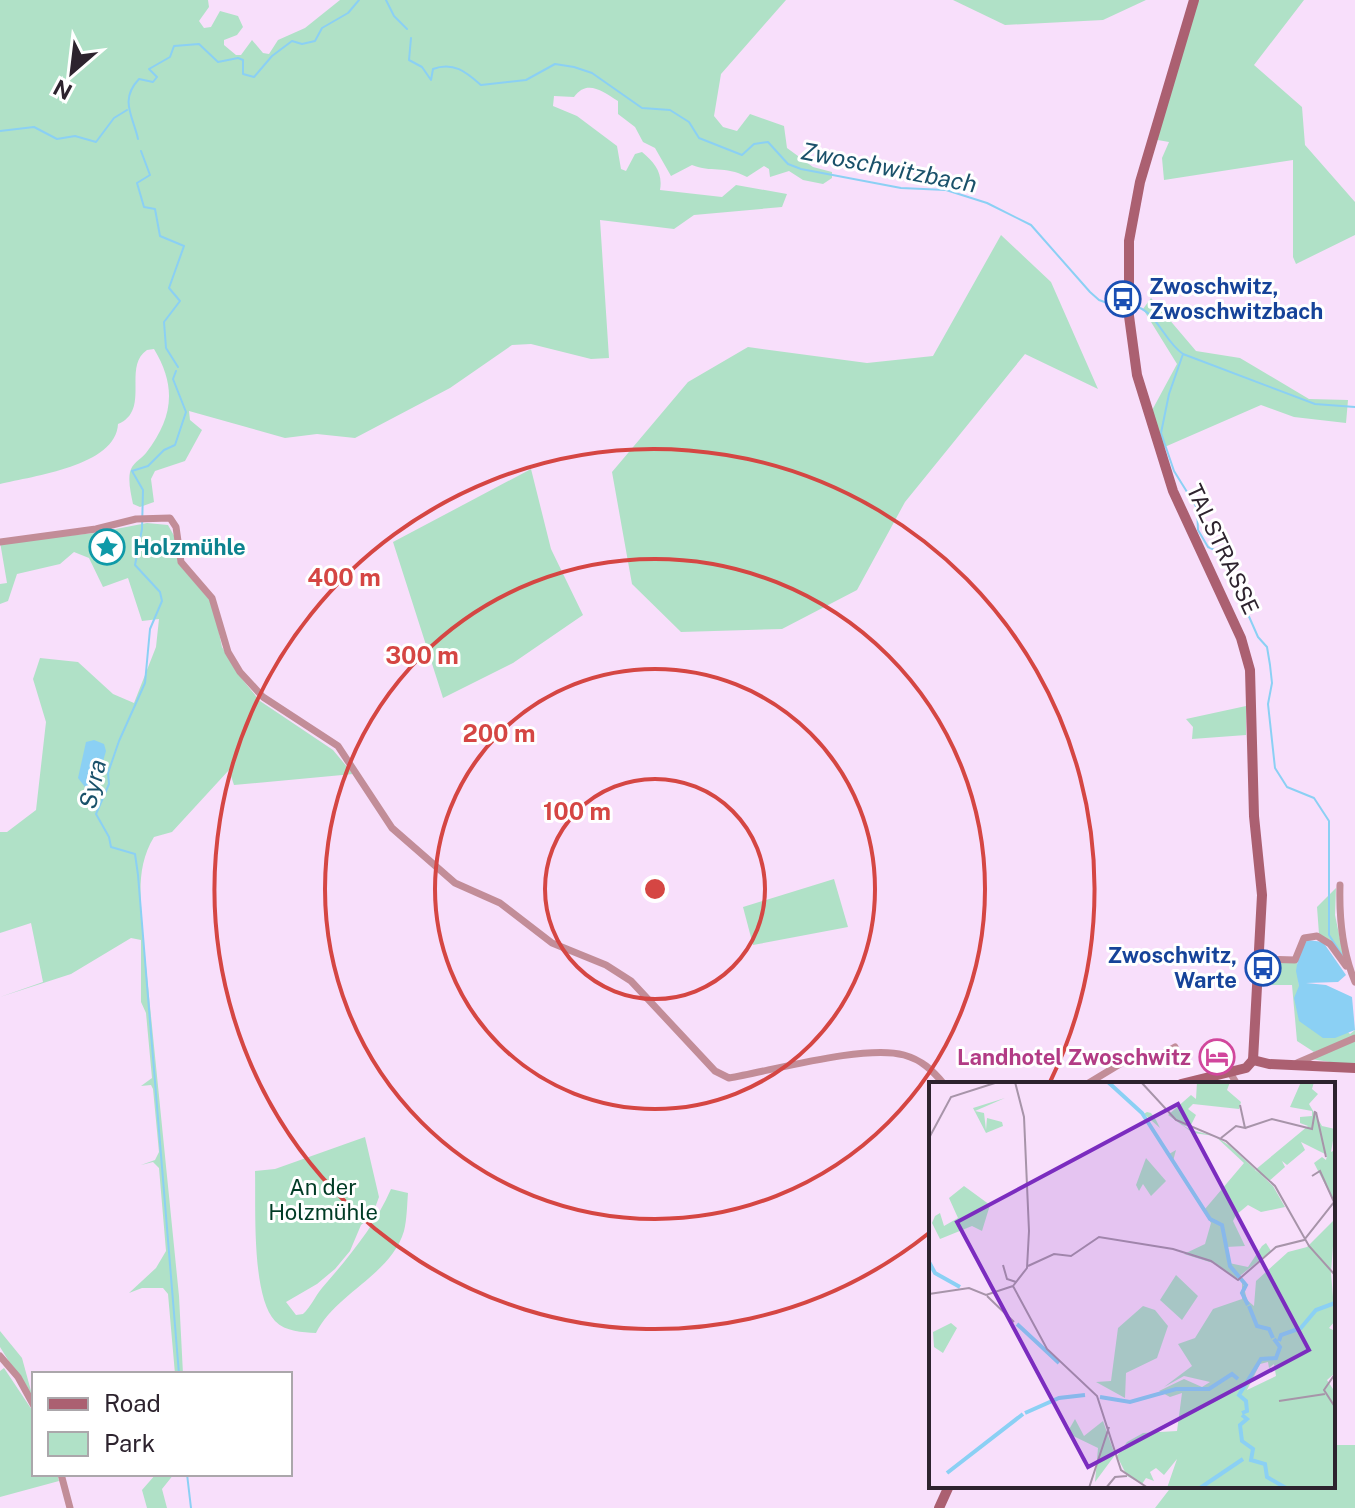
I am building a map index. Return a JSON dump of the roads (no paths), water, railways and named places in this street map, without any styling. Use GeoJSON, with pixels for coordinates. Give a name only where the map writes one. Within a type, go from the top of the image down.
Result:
{"type":"FeatureCollection","features":[{"type":"Feature","properties":{"kind":"street","name":"TALSTRASSE"},"geometry":{"type":"LineString","coordinates":[[1194,0],[1134,210],[1128,266],[1130,333],[1137,375],[1173,491],[1241,638],[1250,670],[1254,816],[1262,895],[1253,1060]]}},
{"type":"Feature","properties":{"kind":"street"},"geometry":{"type":"LineString","coordinates":[[0,542],[96,529],[136,519],[170,518],[178,535],[181,562],[212,598],[228,652],[240,672],[263,697],[338,746],[392,828],[455,883],[500,903],[552,943],[606,965],[631,981],[715,1071],[729,1078],[842,1057],[900,1054],[921,1061],[942,1082]]}},
{"type":"Feature","properties":{"kind":"street"},"geometry":{"type":"LineString","coordinates":[[1340,885],[1337,916],[1348,954],[1346,966]]}},
{"type":"Feature","properties":{"kind":"street"},"geometry":{"type":"LineString","coordinates":[[1259,959],[1295,960],[1304,938],[1317,936],[1330,944],[1355,982]]}},
{"type":"Feature","properties":{"kind":"street"},"geometry":{"type":"LineString","coordinates":[[1297,1063],[1355,1038]]}},
{"type":"Feature","properties":{"kind":"street"},"geometry":{"type":"LineString","coordinates":[[1090,1082],[1125,1061],[1152,1060],[1175,1047]]}},
{"type":"Feature","properties":{"kind":"street"},"geometry":{"type":"LineString","coordinates":[[1188,1082],[1246,1068],[1253,1060],[1269,1064],[1355,1068]]}},
{"type":"Feature","properties":{"kind":"street"},"geometry":{"type":"LineString","coordinates":[[1229,1071],[1236,1082]]}},
{"type":"Feature","properties":{"kind":"street"},"geometry":{"type":"LineString","coordinates":[[0,1356],[18,1377],[32,1402]]}},
{"type":"Feature","properties":{"kind":"street"},"geometry":{"type":"LineString","coordinates":[[62,1476],[70,1508]]}},
{"type":"Feature","properties":{"kind":"street"},"geometry":{"type":"LineString","coordinates":[[939,1508],[948,1488]]}},
{"type":"Feature","properties":{"kind":"water"},"geometry":{"type":"Polygon","coordinates":[[[94,740],[104,744],[106,751],[97,782],[85,787],[78,778],[86,742],[94,740]]]}},
{"type":"Feature","properties":{"kind":"water"},"geometry":{"type":"Polygon","coordinates":[[[1308,940],[1323,942],[1346,975],[1338,982],[1306,983],[1326,985],[1352,997],[1355,1030],[1335,1038],[1323,1038],[1299,1021],[1294,998],[1299,986],[1296,971],[1300,946],[1308,940]]]}},
{"type":"Feature","properties":{"kind":"waterway","name":"Syra"},"geometry":{"type":"LineString","coordinates":[[138,139],[129,108],[130,94],[139,79],[153,82],[157,77],[149,69],[170,57],[174,46],[199,44],[218,62],[238,58],[243,60],[243,74],[254,77],[272,56],[292,41],[302,44],[315,41],[322,28],[348,13],[359,0]]}},
{"type":"Feature","properties":{"kind":"waterway","name":"Zwoschwitzbach"},"geometry":{"type":"LineString","coordinates":[[386,0],[394,16],[407,29]]}},
{"type":"Feature","properties":{"kind":"waterway","name":"Zwoschwitzbach"},"geometry":{"type":"LineString","coordinates":[[411,38],[409,60],[422,67],[431,80],[433,69],[447,66],[471,76],[481,85],[526,80],[555,64],[574,67],[592,73],[642,108],[670,110],[689,122],[699,138],[742,155],[754,144],[768,142],[788,164],[801,169],[901,188],[946,190],[987,203],[1031,225],[1090,292],[1099,300],[1121,308]]}},
{"type":"Feature","properties":{"kind":"waterway"},"geometry":{"type":"LineString","coordinates":[[0,131],[34,127],[57,139],[75,136],[96,142],[114,118],[127,110]]}},
{"type":"Feature","properties":{"kind":"waterway","name":"Syra"},"geometry":{"type":"LineString","coordinates":[[141,151],[150,175],[137,183],[144,207],[155,209],[160,236],[184,246],[169,288],[180,301],[164,322],[166,348],[178,367]]}},
{"type":"Feature","properties":{"kind":"waterway","name":"Zwoschwitzbach"},"geometry":{"type":"LineString","coordinates":[[1138,307],[1151,316],[1183,354],[1169,394],[1161,433],[1174,471],[1197,508],[1198,530],[1208,547],[1221,553],[1258,637],[1267,647],[1272,683],[1268,704],[1275,768],[1287,787],[1314,798],[1329,821],[1329,935],[1342,955]]}},
{"type":"Feature","properties":{"kind":"waterway"},"geometry":{"type":"LineString","coordinates":[[1183,354],[1315,404],[1355,407]]}},
{"type":"Feature","properties":{"kind":"waterway","name":"Syra"},"geometry":{"type":"LineString","coordinates":[[176,371],[173,379],[186,412],[175,445],[164,450],[148,466],[132,471],[143,490],[142,529],[135,565],[160,592],[162,601],[150,629],[145,683],[119,741],[108,773],[109,784],[96,814],[111,847],[135,854],[179,1372]]}},
{"type":"Feature","properties":{"kind":"waterway","name":"Syra"},"geometry":{"type":"LineString","coordinates":[[187,1476],[191,1508]]}},
{"type":"Feature","properties":{"kind":"place","name":"Zwoschwitz, Zwoschwitzbach"},"geometry":{"type":"Point","coordinates":[1123,299]}},
{"type":"Feature","properties":{"kind":"place","name":"Holzmühle"},"geometry":{"type":"Point","coordinates":[107,547]}},
{"type":"Feature","properties":{"kind":"place","name":"Zwoschwitz, Warte"},"geometry":{"type":"Point","coordinates":[1263,968]}},
{"type":"Feature","properties":{"kind":"place","name":"Landhotel Zwoschwitz"},"geometry":{"type":"Point","coordinates":[1217,1057]}},
{"type":"Feature","properties":{"kind":"park label","name":"An der Holzmühle"},"geometry":{"type":"Point","coordinates":[323,1200]}}]}
